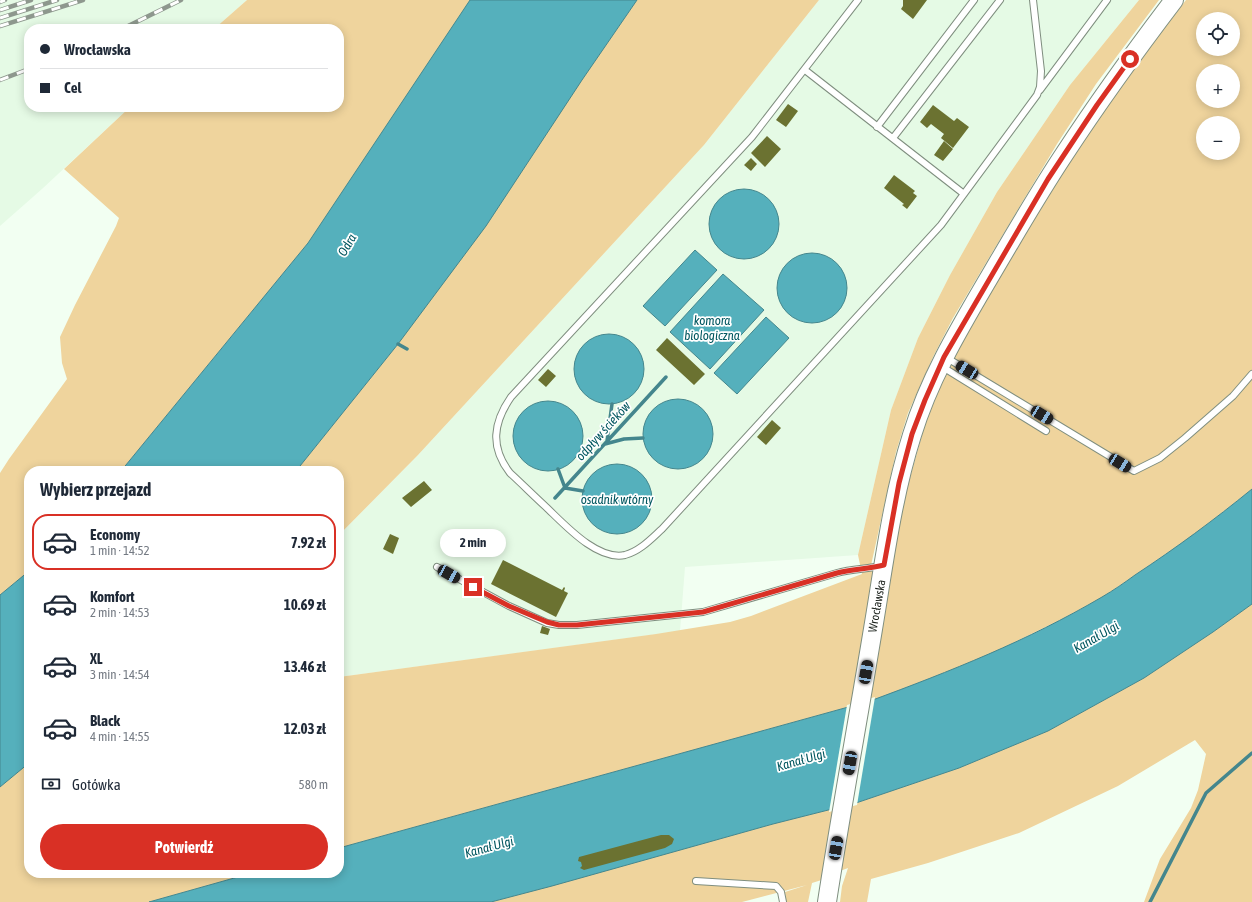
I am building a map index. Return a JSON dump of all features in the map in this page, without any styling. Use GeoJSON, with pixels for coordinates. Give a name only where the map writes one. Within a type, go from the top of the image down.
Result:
{"type":"FeatureCollection","features":[{"type":"Feature","properties":{"kind":"main road","name":"Wrocławska"},"geometry":{"type":"LineString","coordinates":[[827,902],[884,565],[899,483],[912,434],[942,361],[1029,210],[1064,154],[1168,3]]}},
{"type":"Feature","properties":{"kind":"lane"},"geometry":{"type":"LineString","coordinates":[[858,0],[752,137],[511,396],[504,407],[499,418],[496,438],[496,446],[503,464],[510,473],[581,539],[601,552],[612,555],[624,555],[644,545],[662,529],[911,259],[941,225],[1107,0]]}},
{"type":"Feature","properties":{"kind":"lane"},"geometry":{"type":"LineString","coordinates":[[877,127],[974,0]]}},
{"type":"Feature","properties":{"kind":"lane"},"geometry":{"type":"LineString","coordinates":[[893,138],[1000,0]]}},
{"type":"Feature","properties":{"kind":"lane"},"geometry":{"type":"LineString","coordinates":[[1033,0],[1041,71],[1040,87],[1037,95]]}},
{"type":"Feature","properties":{"kind":"lane"},"geometry":{"type":"LineString","coordinates":[[805,70],[964,194]]}},
{"type":"Feature","properties":{"kind":"lane"},"geometry":{"type":"LineString","coordinates":[[942,361],[1134,470],[1160,458],[1185,438],[1233,396],[1252,374]]}},
{"type":"Feature","properties":{"kind":"lane"},"geometry":{"type":"LineString","coordinates":[[942,361],[1046,431]]}},
{"type":"Feature","properties":{"kind":"lane"},"geometry":{"type":"LineString","coordinates":[[437,567],[509,606],[547,622],[559,625],[577,625],[703,612],[851,569],[867,569],[884,565]]}},
{"type":"Feature","properties":{"kind":"lane"},"geometry":{"type":"LineString","coordinates":[[696,881],[776,886],[781,892],[784,902]]}},
{"type":"Feature","properties":{"kind":"shaded area"},"geometry":{"type":"Polygon","coordinates":[[[0,0],[247,0],[220,24],[24,24],[24,112],[125,112],[0,226],[0,0]]]}},
{"type":"Feature","properties":{"kind":"shaded area"},"geometry":{"type":"Polygon","coordinates":[[[247,0],[470,0],[308,243],[125,466],[24,466],[24,575],[0,595],[0,473],[67,379],[62,363],[60,337],[119,218],[64,169],[125,112],[344,112],[344,24],[220,24],[247,0]]]}},
{"type":"Feature","properties":{"kind":"shaded area"},"geometry":{"type":"Polygon","coordinates":[[[637,0],[819,0],[704,145],[418,455],[344,530],[344,466],[300,466],[398,344],[637,0]]]}},
{"type":"Feature","properties":{"kind":"shaded area"},"geometry":{"type":"Polygon","coordinates":[[[819,0],[1139,0],[1070,85],[997,192],[950,275],[918,338],[891,410],[858,555],[685,567],[680,631],[344,676],[344,530],[418,455],[704,145],[819,0]]]}},
{"type":"Feature","properties":{"kind":"shaded area"},"geometry":{"type":"Polygon","coordinates":[[[1139,0],[1159,0],[1096,84],[1057,144],[953,318],[934,355],[908,413],[896,452],[870,570],[892,565],[904,499],[924,428],[940,383],[972,322],[1038,210],[1128,76],[1186,0],[1252,0],[1252,489],[1196,533],[1103,597],[988,655],[949,671],[870,701],[344,847],[344,676],[656,634],[730,622],[751,616],[862,574],[858,555],[891,410],[918,338],[950,275],[997,192],[1070,85],[1139,0]]]}},
{"type":"Feature","properties":{"kind":"shaded area"},"geometry":{"type":"Polygon","coordinates":[[[1252,604],[1252,902],[1144,902],[1160,859],[1191,808],[1198,790],[1206,754],[1195,740],[1118,786],[1019,833],[928,863],[871,879],[867,902],[840,902],[842,886],[848,868],[832,874],[831,877],[812,883],[808,902],[786,902],[785,892],[807,885],[742,902],[491,902],[773,824],[856,803],[959,768],[1048,731],[1144,678],[1252,604]]]}},
{"type":"Feature","properties":{"kind":"shaded area"},"geometry":{"type":"Polygon","coordinates":[[[24,767],[24,878],[234,878],[149,902],[0,902],[0,787],[24,767]]]}},
{"type":"Feature","properties":{"kind":"water","name":"Odra"},"geometry":{"type":"Polygon","coordinates":[[[470,0],[637,0],[582,80],[486,226],[398,344],[300,466],[125,466],[308,243],[470,0]]]}},
{"type":"Feature","properties":{"kind":"water"},"geometry":{"type":"Polygon","coordinates":[[[744,189],[757,192],[769,199],[776,211],[779,224],[776,237],[769,249],[757,256],[744,259],[731,256],[719,249],[712,237],[709,224],[712,211],[719,199],[731,192],[744,189]]]}},
{"type":"Feature","properties":{"kind":"water","name":"komora biologiczna"},"geometry":{"type":"Polygon","coordinates":[[[695,250],[717,270],[665,326],[643,306],[695,250]]]}},
{"type":"Feature","properties":{"kind":"water"},"geometry":{"type":"Polygon","coordinates":[[[812,253],[825,256],[837,263],[844,275],[847,288],[844,301],[837,313],[825,320],[812,323],[799,320],[787,313],[780,301],[777,288],[780,275],[787,263],[799,256],[812,253]]]}},
{"type":"Feature","properties":{"kind":"water","name":"komora biologiczna"},"geometry":{"type":"Polygon","coordinates":[[[723,274],[764,310],[710,369],[670,332],[723,274]]]}},
{"type":"Feature","properties":{"kind":"water","name":"komora biologiczna"},"geometry":{"type":"Polygon","coordinates":[[[766,317],[789,338],[737,394],[714,373],[766,317]]]}},
{"type":"Feature","properties":{"kind":"water"},"geometry":{"type":"Polygon","coordinates":[[[609,334],[622,337],[634,344],[641,356],[644,369],[641,382],[634,394],[622,401],[609,404],[596,401],[584,394],[577,382],[574,369],[577,356],[584,344],[596,337],[609,334]]]}},
{"type":"Feature","properties":{"kind":"water","name":"osadnik wtórny"},"geometry":{"type":"Polygon","coordinates":[[[678,399],[691,402],[703,409],[710,421],[713,434],[710,447],[703,459],[691,466],[678,469],[665,466],[653,459],[646,447],[643,434],[646,421],[653,409],[665,402],[678,399]]]}},
{"type":"Feature","properties":{"kind":"water","name":"osadnik wtórny"},"geometry":{"type":"Polygon","coordinates":[[[548,401],[561,404],[573,411],[580,423],[583,436],[580,449],[573,461],[561,468],[548,471],[535,468],[523,461],[516,449],[513,436],[516,423],[523,411],[535,404],[548,401]]]}},
{"type":"Feature","properties":{"kind":"water","name":"osadnik wtórny"},"geometry":{"type":"Polygon","coordinates":[[[617,464],[630,467],[642,474],[649,486],[652,499],[649,512],[642,524],[630,531],[617,534],[604,531],[592,524],[585,512],[582,499],[585,486],[592,474],[604,467],[617,464]]]}},
{"type":"Feature","properties":{"kind":"water","name":"Kanał Ulgi"},"geometry":{"type":"Polygon","coordinates":[[[1252,489],[1252,604],[1144,678],[1048,731],[959,768],[856,803],[773,824],[491,902],[149,902],[234,878],[344,878],[344,847],[870,701],[959,667],[1046,628],[1102,597],[1209,523],[1252,489]]]}},
{"type":"Feature","properties":{"kind":"water"},"geometry":{"type":"Polygon","coordinates":[[[24,575],[24,767],[0,787],[0,595],[24,575]]]}},
{"type":"Feature","properties":{"kind":"pier"},"geometry":{"type":"Polygon","coordinates":[[[875,697],[857,805],[829,812],[847,705],[875,697]]]}},
{"type":"Feature","properties":{"kind":"building"},"geometry":{"type":"Polygon","coordinates":[[[903,0],[927,0],[913,19],[901,9],[903,6],[903,0]]]}},
{"type":"Feature","properties":{"kind":"building"},"geometry":{"type":"Polygon","coordinates":[[[788,104],[798,111],[786,127],[776,120],[788,104]]]}},
{"type":"Feature","properties":{"kind":"building"},"geometry":{"type":"Polygon","coordinates":[[[933,105],[954,121],[957,118],[969,127],[953,148],[941,138],[944,134],[931,124],[927,128],[920,122],[933,105]]]}},
{"type":"Feature","properties":{"kind":"building"},"geometry":{"type":"Polygon","coordinates":[[[767,136],[781,149],[765,167],[751,153],[767,136]]]}},
{"type":"Feature","properties":{"kind":"building"},"geometry":{"type":"Polygon","coordinates":[[[944,141],[953,149],[943,161],[934,155],[944,141]]]}},
{"type":"Feature","properties":{"kind":"building"},"geometry":{"type":"Polygon","coordinates":[[[751,158],[757,164],[751,171],[744,165],[751,158]]]}},
{"type":"Feature","properties":{"kind":"building"},"geometry":{"type":"Polygon","coordinates":[[[894,175],[915,191],[913,193],[917,196],[907,209],[902,205],[904,204],[884,188],[894,175]]]}},
{"type":"Feature","properties":{"kind":"building"},"geometry":{"type":"Polygon","coordinates":[[[667,338],[705,374],[694,385],[656,350],[667,338]]]}},
{"type":"Feature","properties":{"kind":"building"},"geometry":{"type":"Polygon","coordinates":[[[548,369],[556,376],[546,387],[538,380],[548,369]]]}},
{"type":"Feature","properties":{"kind":"building"},"geometry":{"type":"Polygon","coordinates":[[[772,420],[781,428],[766,445],[757,437],[772,420]]]}},
{"type":"Feature","properties":{"kind":"building"},"geometry":{"type":"Polygon","coordinates":[[[424,481],[432,490],[411,507],[402,498],[424,481]]]}},
{"type":"Feature","properties":{"kind":"building"},"geometry":{"type":"Polygon","coordinates":[[[462,530],[474,537],[470,543],[458,536],[462,530]]]}},
{"type":"Feature","properties":{"kind":"building"},"geometry":{"type":"Polygon","coordinates":[[[390,534],[399,538],[393,554],[383,549],[390,534]]]}},
{"type":"Feature","properties":{"kind":"building"},"geometry":{"type":"Polygon","coordinates":[[[503,560],[562,590],[564,587],[565,588],[564,591],[568,593],[556,617],[491,584],[503,560]]]}},
{"type":"Feature","properties":{"kind":"building"},"geometry":{"type":"Polygon","coordinates":[[[542,626],[550,629],[548,635],[540,633],[542,626]]]}},
{"type":"Feature","properties":{"kind":"building"},"geometry":{"type":"Polygon","coordinates":[[[661,835],[669,835],[674,839],[672,844],[665,848],[584,870],[580,868],[582,866],[581,862],[578,861],[579,857],[661,835]]]}},
{"type":"Feature","properties":{"kind":"waterway","name":"odpływ ścieków"},"geometry":{"type":"LineString","coordinates":[[398,344],[407,349]]}},
{"type":"Feature","properties":{"kind":"waterway","name":"odpływ ścieków"},"geometry":{"type":"LineString","coordinates":[[555,498],[666,377]]}},
{"type":"Feature","properties":{"kind":"waterway"},"geometry":{"type":"LineString","coordinates":[[607,441],[612,404]]}},
{"type":"Feature","properties":{"kind":"waterway"},"geometry":{"type":"LineString","coordinates":[[605,444],[624,439],[643,438]]}},
{"type":"Feature","properties":{"kind":"waterway","name":"odpływ ścieków"},"geometry":{"type":"LineString","coordinates":[[558,469],[565,488],[583,491]]}},
{"type":"Feature","properties":{"kind":"waterway"},"geometry":{"type":"LineString","coordinates":[[1150,902],[1206,793],[1252,753]]}},
{"type":"Feature","properties":{"kind":"railway"},"geometry":{"type":"LineString","coordinates":[[0,2],[5,0]]}},
{"type":"Feature","properties":{"kind":"railway"},"geometry":{"type":"LineString","coordinates":[[0,10],[31,0]]}},
{"type":"Feature","properties":{"kind":"railway"},"geometry":{"type":"LineString","coordinates":[[0,18],[57,0]]}},
{"type":"Feature","properties":{"kind":"railway"},"geometry":{"type":"LineString","coordinates":[[0,26],[83,0]]}},
{"type":"Feature","properties":{"kind":"railway"},"geometry":{"type":"LineString","coordinates":[[132,24],[181,0]]}},
{"type":"Feature","properties":{"kind":"railway"},"geometry":{"type":"LineString","coordinates":[[0,80],[24,71]]}},
{"type":"Feature","properties":{"kind":"route"},"geometry":{"type":"LineString","coordinates":[[473,587],[509,606],[547,622],[559,625],[577,625],[703,612],[851,569],[867,569],[884,565],[899,483],[912,434],[944,357],[1033,203],[1097,105],[1130,59]]}}]}
